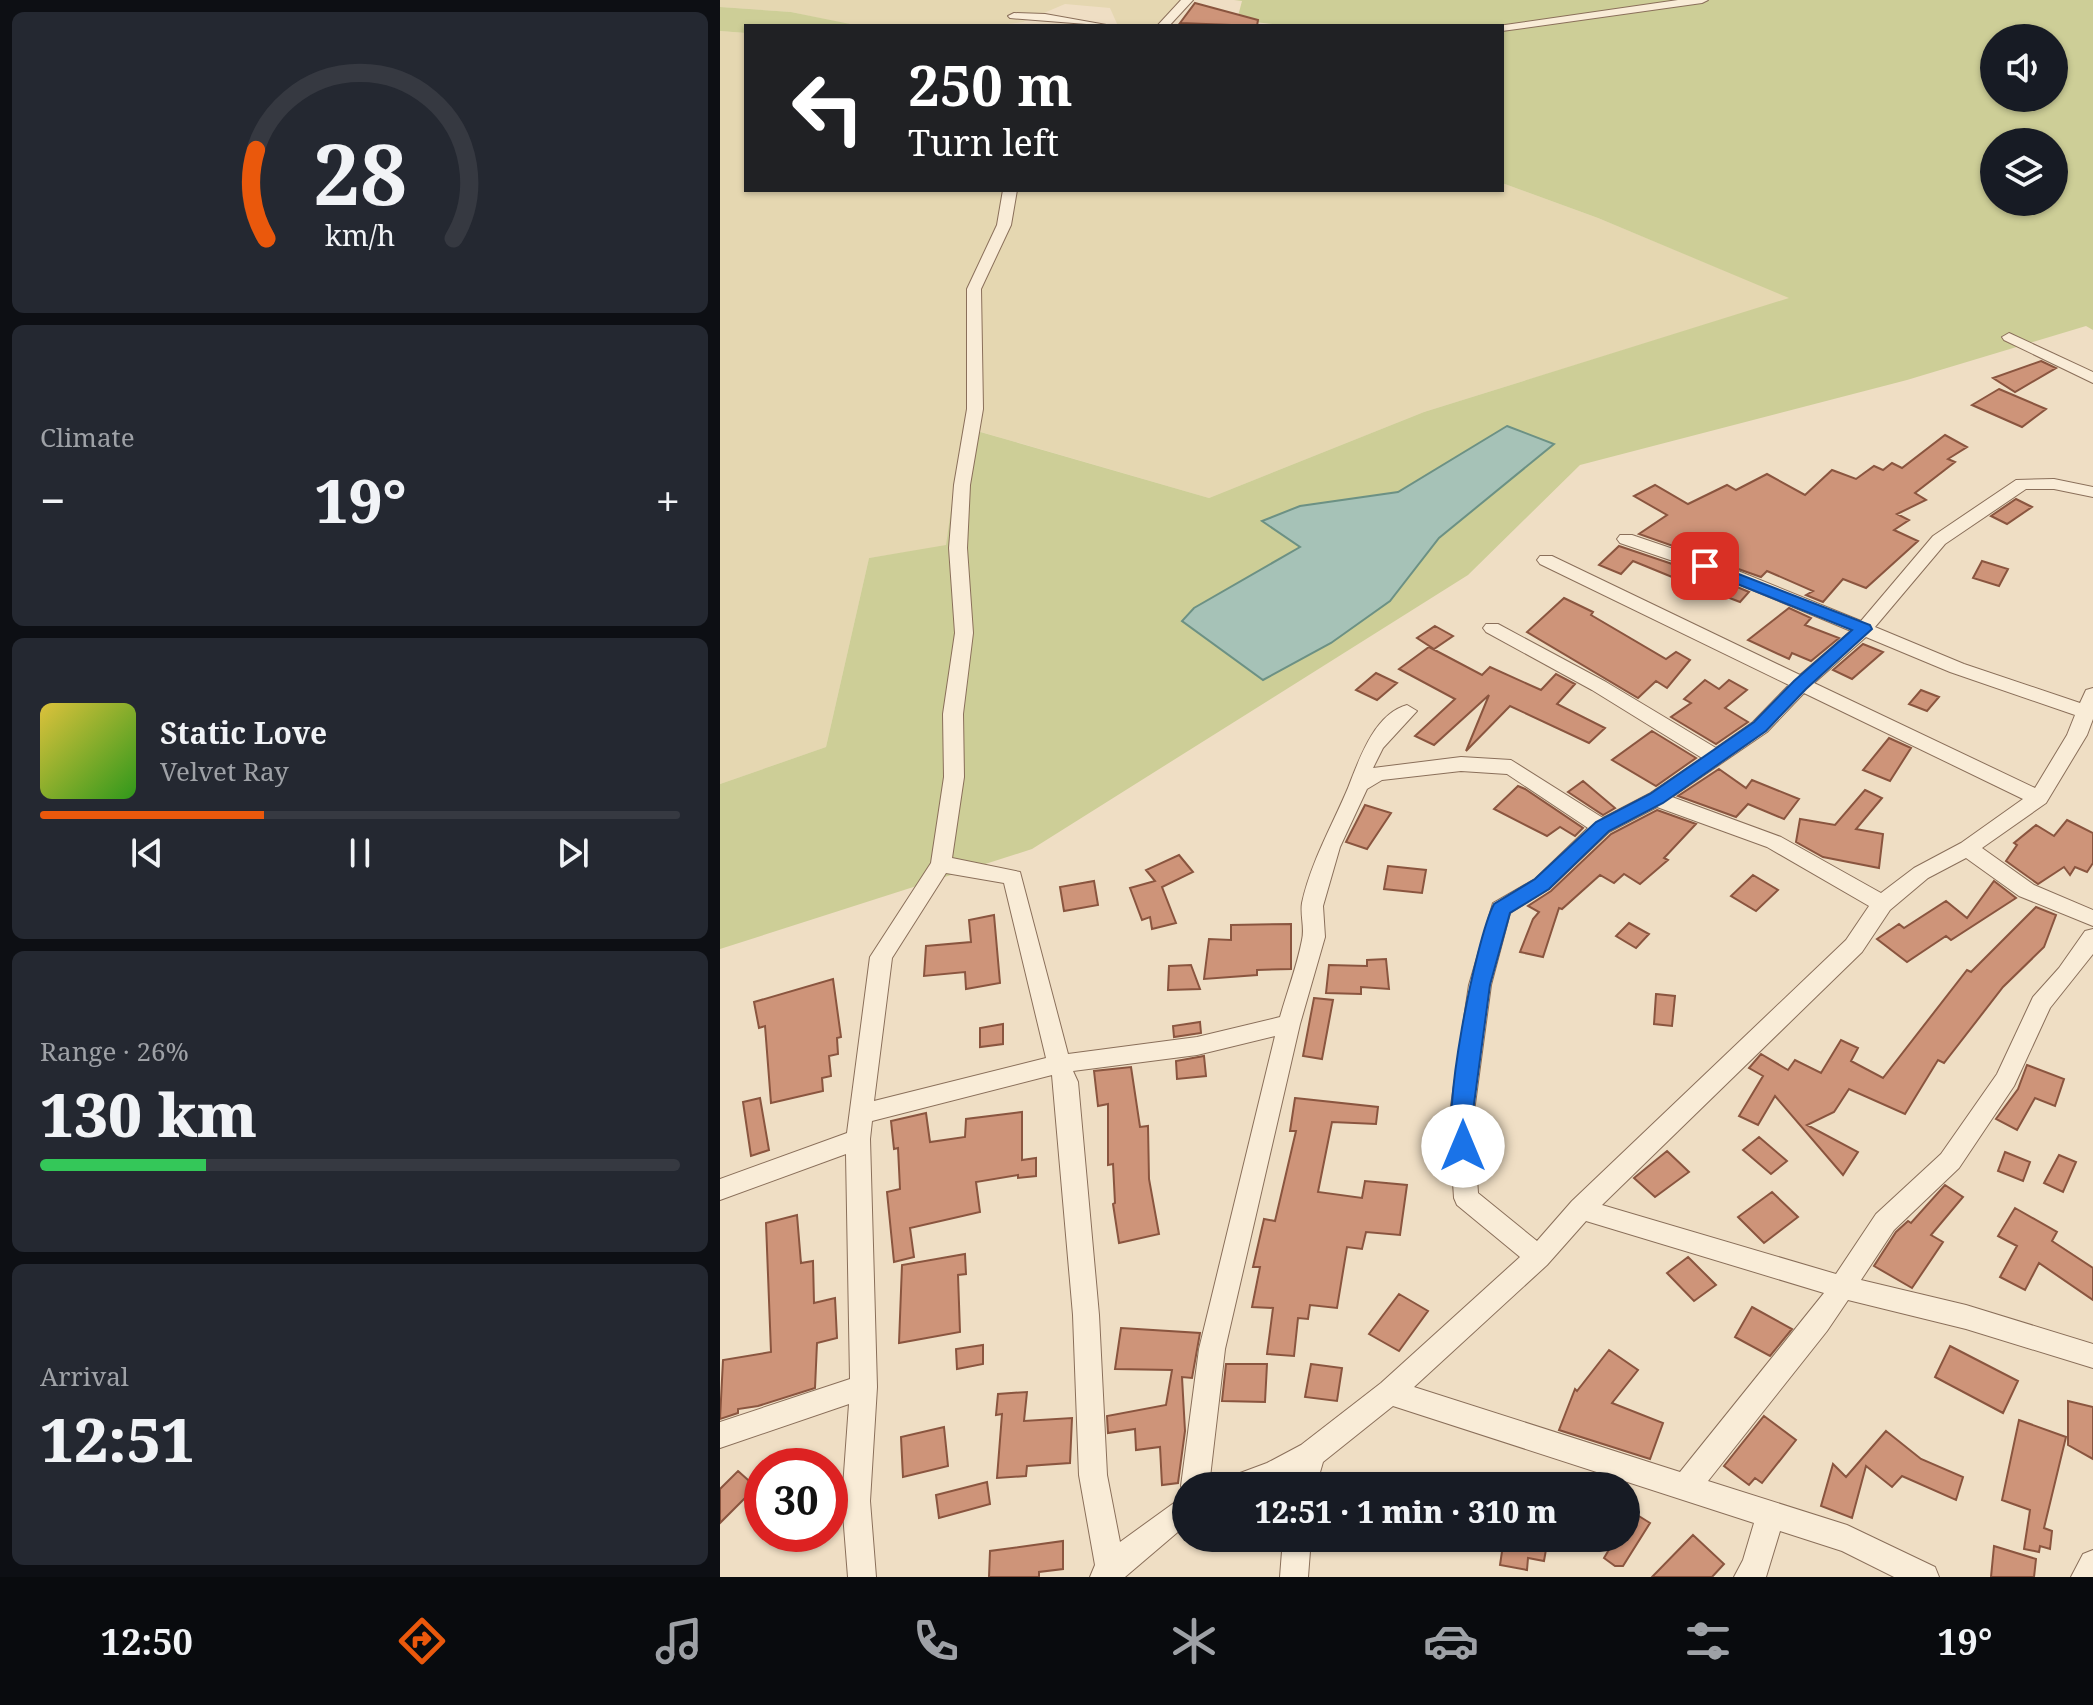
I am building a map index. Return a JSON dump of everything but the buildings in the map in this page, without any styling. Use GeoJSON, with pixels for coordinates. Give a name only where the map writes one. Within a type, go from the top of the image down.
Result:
{"type":"FeatureCollection","features":[{"type":"Feature","properties":{"kind":"street"},"geometry":{"type":"LineString","coordinates":[[1008,0],[1014,21],[1045,17],[1092,24]]}},
{"type":"Feature","properties":{"kind":"street"},"geometry":{"type":"LineString","coordinates":[[1165,24],[1187,0]]}},
{"type":"Feature","properties":{"kind":"street"},"geometry":{"type":"LineString","coordinates":[[1504,28],[1702,0]]}},
{"type":"Feature","properties":{"kind":"street"},"geometry":{"type":"LineString","coordinates":[[862,1577],[856,1501],[864,1387],[858,1139],[881,957],[941,864],[954,777],[953,714],[964,633],[958,548],[962,485],[975,409],[974,289],[1004,225],[1010,192]]}},
{"type":"Feature","properties":{"kind":"street"},"geometry":{"type":"LineString","coordinates":[[2009,337],[2093,378]]}},
{"type":"Feature","properties":{"kind":"street"},"geometry":{"type":"LineString","coordinates":[[1538,1257],[1466,1198],[1461,1119],[1480,985],[1501,909],[1542,884],[1602,827],[1656,799],[1760,727],[1800,685],[1864,629],[1939,540],[2022,484],[2054,484],[2093,492]]}},
{"type":"Feature","properties":{"kind":"street"},"geometry":{"type":"LineString","coordinates":[[1279,1472],[1311,1454],[1390,1392],[1538,1257],[1581,1209],[1854,946],[1882,904],[1921,873],[1968,848],[2039,798],[2077,735],[2089,702],[1957,668],[1732,575],[1626,539]]}},
{"type":"Feature","properties":{"kind":"street"},"geometry":{"type":"LineString","coordinates":[[1546,560],[2039,798]]}},
{"type":"Feature","properties":{"kind":"street"},"geometry":{"type":"LineString","coordinates":[[1492,628],[1599,686],[1714,756]]}},
{"type":"Feature","properties":{"kind":"street"},"geometry":{"type":"LineString","coordinates":[[1197,1472],[1212,1349],[1289,1024],[1314,937],[1312,906],[1330,847],[1359,785],[1363,762],[1376,739],[1407,711]]}},
{"type":"Feature","properties":{"kind":"street"},"geometry":{"type":"LineString","coordinates":[[1359,785],[1377,774],[1461,764],[1511,767],[1602,827]]}},
{"type":"Feature","properties":{"kind":"street"},"geometry":{"type":"LineString","coordinates":[[1656,799],[1774,842],[1882,904]]}},
{"type":"Feature","properties":{"kind":"street"},"geometry":{"type":"LineString","coordinates":[[1968,848],[1995,873],[2040,900],[2093,918]]}},
{"type":"Feature","properties":{"kind":"street"},"geometry":{"type":"LineString","coordinates":[[941,864],[1013,877],[1066,1082],[1086,1315],[1093,1475],[1107,1575]]}},
{"type":"Feature","properties":{"kind":"street"},"geometry":{"type":"LineString","coordinates":[[1685,1487],[1818,1323],[1885,1222],[1950,1161],[2006,1079],[2041,1003],[2067,974],[2093,937]]}},
{"type":"Feature","properties":{"kind":"street"},"geometry":{"type":"LineString","coordinates":[[861,1114],[1059,1064],[1197,1046],[1289,1024]]}},
{"type":"Feature","properties":{"kind":"street"},"geometry":{"type":"LineString","coordinates":[[720,1190],[858,1139]]}},
{"type":"Feature","properties":{"kind":"street"},"geometry":{"type":"LineString","coordinates":[[1581,1209],[1843,1287],[1966,1317],[2093,1356]]}},
{"type":"Feature","properties":{"kind":"street"},"geometry":{"type":"LineString","coordinates":[[720,1435],[864,1387]]}},
{"type":"Feature","properties":{"kind":"street"},"geometry":{"type":"LineString","coordinates":[[1390,1392],[1847,1539],[1925,1577]]}},
{"type":"Feature","properties":{"kind":"street"},"geometry":{"type":"LineString","coordinates":[[1306,1472],[1311,1454]]}},
{"type":"Feature","properties":{"kind":"street"},"geometry":{"type":"LineString","coordinates":[[1748,1577],[1755,1568],[1771,1513]]}},
{"type":"Feature","properties":{"kind":"street"},"geometry":{"type":"LineString","coordinates":[[1107,1575],[1142,1541],[1172,1518]]}},
{"type":"Feature","properties":{"kind":"street"},"geometry":{"type":"LineString","coordinates":[[1294,1577],[1296,1552]]}},
{"type":"Feature","properties":{"kind":"street"},"geometry":{"type":"LineString","coordinates":[[2085,1577],[2093,1564]]}},
{"type":"Feature","properties":{"kind":"shaded area"},"geometry":{"type":"Polygon","coordinates":[[[720,0],[1192,0],[1172,24],[1117,24],[1110,8],[1065,4],[1023,22],[1007,24],[847,24],[791,12],[720,7],[720,0]]]}},
{"type":"Feature","properties":{"kind":"shaded area"},"geometry":{"type":"Polygon","coordinates":[[[720,31],[744,33],[744,192],[1504,192],[1504,184],[1598,218],[1791,298],[1424,412],[1209,498],[964,427],[946,546],[869,558],[826,747],[720,784],[720,31]]]}},
{"type":"Feature","properties":{"kind":"shaded area"},"geometry":{"type":"Polygon","coordinates":[[[1507,426],[1554,444],[1439,538],[1390,601],[1331,643],[1263,680],[1182,621],[1194,608],[1300,547],[1262,521],[1300,506],[1398,492],[1507,426]]]}},
{"type":"Feature","properties":{"kind":"green space"},"geometry":{"type":"Polygon","coordinates":[[[1234,0],[2093,0],[2093,330],[2086,326],[1907,380],[1580,465],[1468,575],[1032,849],[720,949],[720,784],[826,747],[869,558],[946,545],[963,427],[1209,498],[1424,412],[1789,298],[1598,218],[1504,184],[1504,24],[1273,24],[1237,20],[1242,1],[1234,0]],[[1507,426],[1398,492],[1300,506],[1263,521],[1301,547],[1194,608],[1390,601],[1439,538],[1554,444],[1507,426]]]}},
{"type":"Feature","properties":{"kind":"green space"},"geometry":{"type":"Polygon","coordinates":[[[720,7],[791,12],[850,24],[744,24],[744,33],[720,31],[720,7]]]}},
{"type":"Feature","properties":{"kind":"route"},"geometry":{"type":"LineString","coordinates":[[1463,1146],[1461,1119],[1480,985],[1501,909],[1542,884],[1602,827],[1656,799],[1760,727],[1800,685],[1864,629],[1705,566]]}}]}
